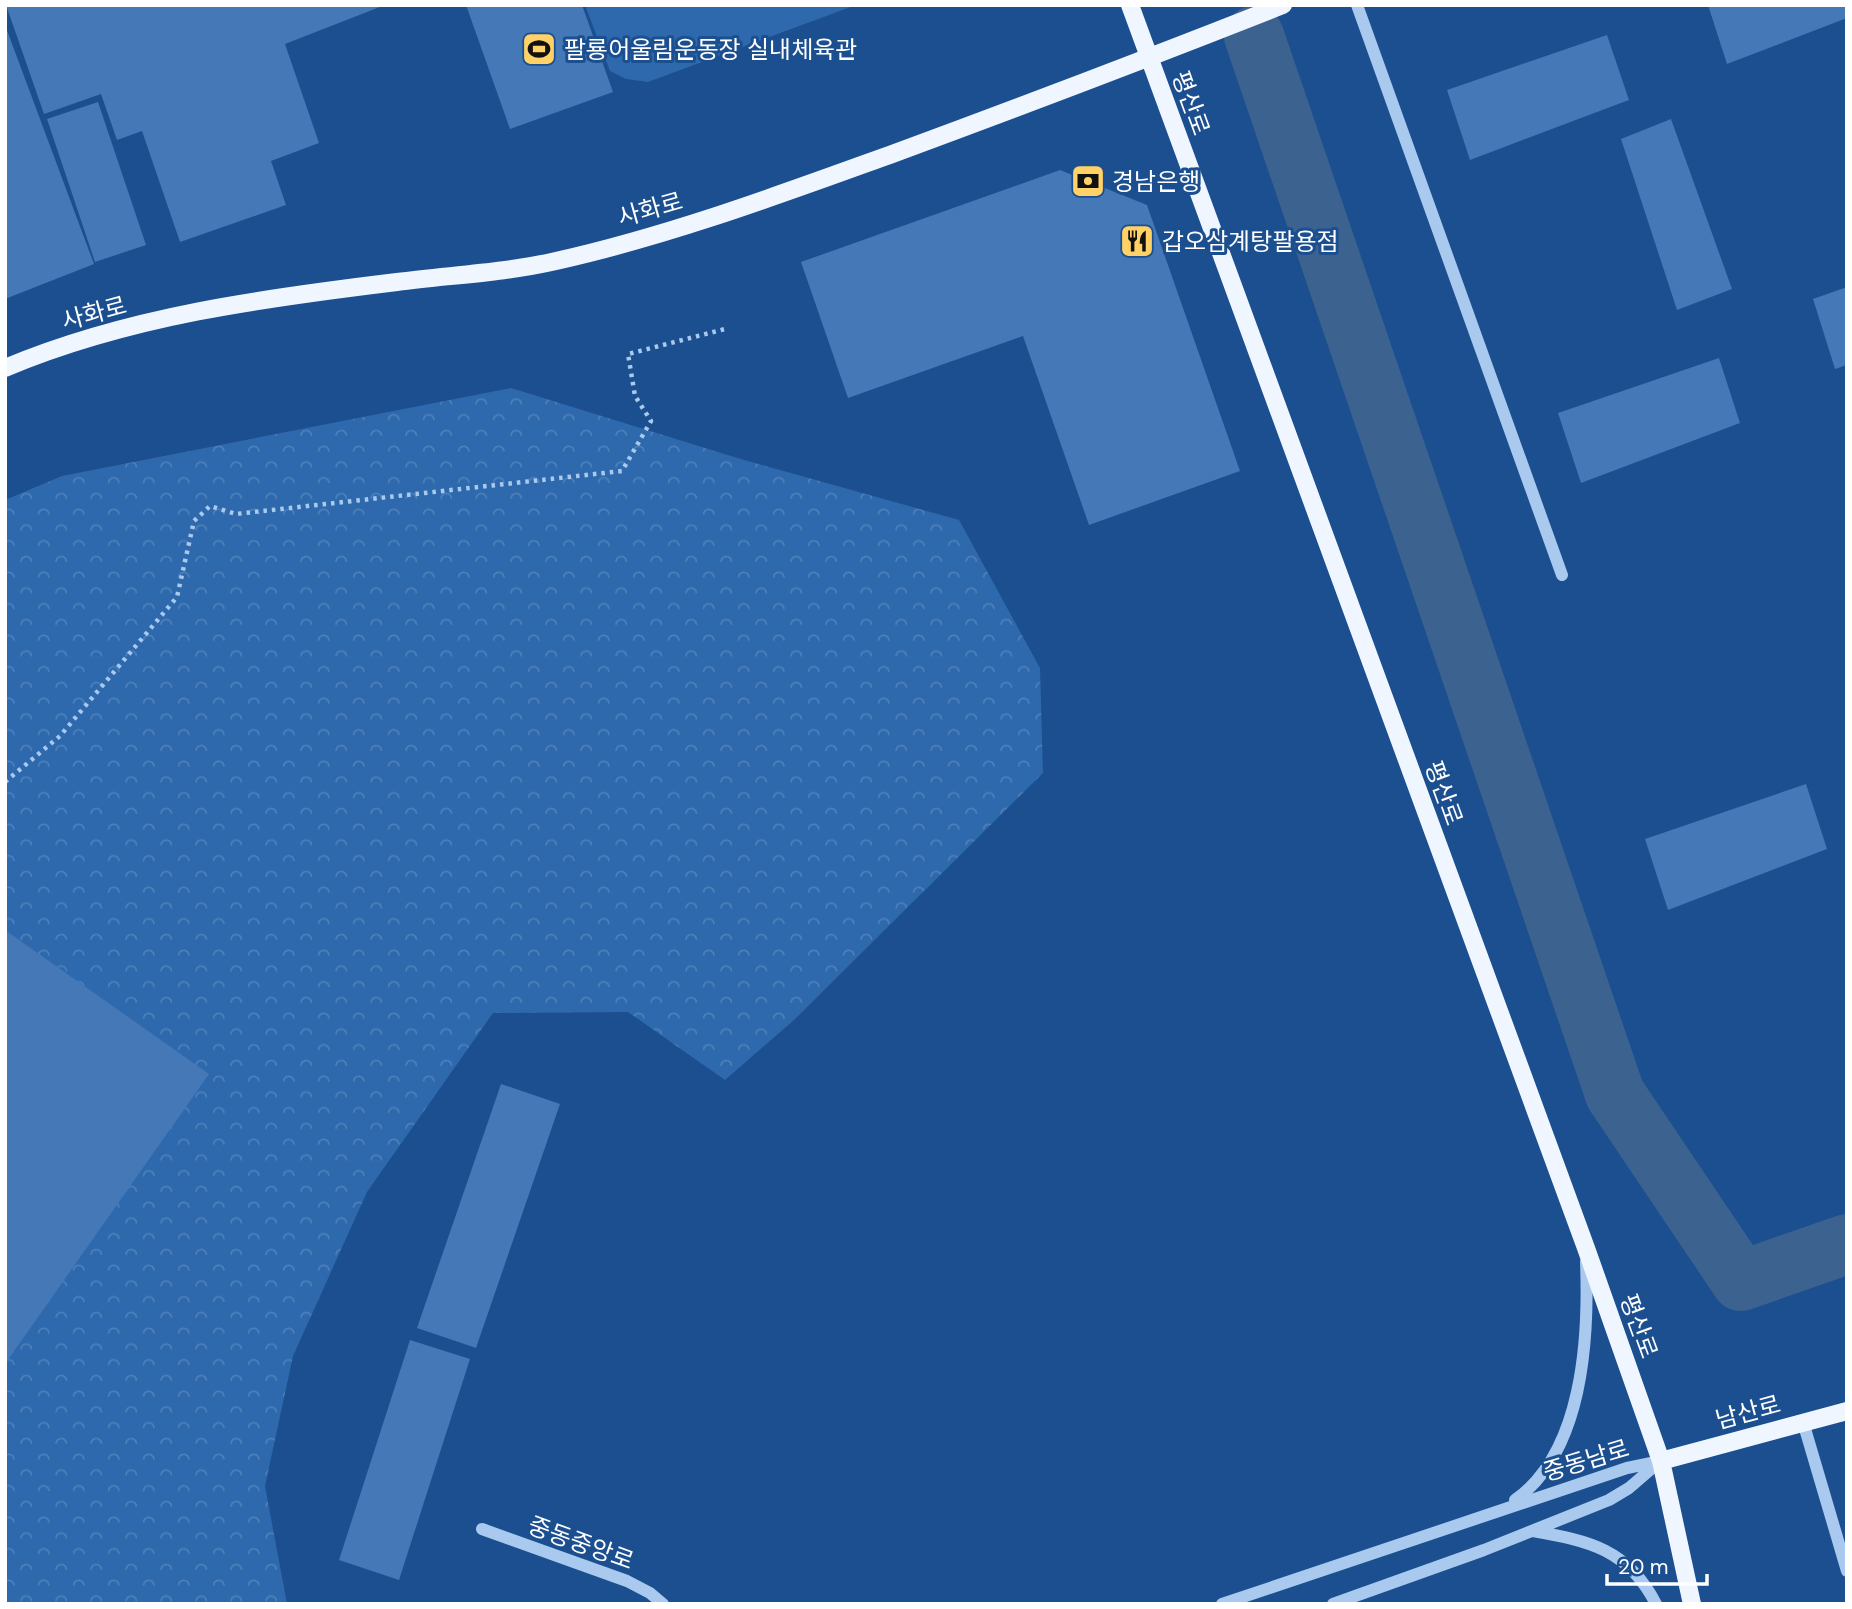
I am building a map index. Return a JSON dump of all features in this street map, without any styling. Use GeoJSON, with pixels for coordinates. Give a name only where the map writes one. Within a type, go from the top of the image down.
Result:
{"type":"FeatureCollection","features":[{"type":"Feature","properties":{"kind":"main road","name":"평산로"},"geometry":{"type":"LineString","coordinates":[[1130,5],[1586,1248],[1661,1461],[1692,1604]]}},
{"type":"Feature","properties":{"kind":"main road","name":"사화로"},"geometry":{"type":"LineString","coordinates":[[5,368],[36,355],[104,334],[194,314],[326,291],[480,275],[580,255],[727,212],[1148,58],[1283,5]]}},
{"type":"Feature","properties":{"kind":"main road","name":"남산로"},"geometry":{"type":"LineString","coordinates":[[1661,1461],[1847,1410]]}},
{"type":"Feature","properties":{"kind":"street"},"geometry":{"type":"LineString","coordinates":[[1357,5],[1562,575]]}},
{"type":"Feature","properties":{"kind":"street"},"geometry":{"type":"LineString","coordinates":[[1505,1508],[1532,1489],[1553,1460],[1569,1423],[1581,1368],[1588,1306],[1586,1248]]}},
{"type":"Feature","properties":{"kind":"street"},"geometry":{"type":"LineString","coordinates":[[1803,1422],[1847,1572]]}},
{"type":"Feature","properties":{"kind":"street","name":"중동남로"},"geometry":{"type":"LineString","coordinates":[[1222,1604],[1627,1468],[1661,1461]]}},
{"type":"Feature","properties":{"kind":"street","name":"중동남로"},"geometry":{"type":"LineString","coordinates":[[1333,1604],[1609,1500],[1629,1488],[1661,1461]]}},
{"type":"Feature","properties":{"kind":"street","name":"중동중앙로"},"geometry":{"type":"LineString","coordinates":[[481,1529],[627,1581],[650,1593],[663,1604]]}},
{"type":"Feature","properties":{"kind":"street"},"geometry":{"type":"LineString","coordinates":[[1532,1531],[1594,1545],[1621,1559],[1645,1583],[1656,1604]]}},
{"type":"Feature","properties":{"kind":"path"},"geometry":{"type":"LineString","coordinates":[[5,782],[60,736],[177,597],[194,521],[210,506],[236,514],[622,471],[651,421],[635,396],[628,354],[725,329]]}},
{"type":"Feature","properties":{"kind":"green space"},"geometry":{"type":"Polygon","coordinates":[[[585,5],[856,5],[648,82],[626,79],[610,71],[585,5]]]}},
{"type":"Feature","properties":{"kind":"green space"},"geometry":{"type":"Polygon","coordinates":[[[511,388],[744,460],[959,520],[1040,668],[1043,773],[794,1020],[725,1080],[628,1012],[493,1013],[367,1192],[293,1356],[265,1486],[287,1604],[5,1604],[5,500],[62,476],[511,388]]]}},
{"type":"Feature","properties":{"kind":"building"},"geometry":{"type":"Polygon","coordinates":[[[6,5],[385,5],[285,44],[319,143],[271,161],[286,205],[180,242],[142,131],[117,140],[101,94],[44,114],[6,5]]]}},
{"type":"Feature","properties":{"kind":"building","name":"팔룡어울림운동장 실내체육관"},"geometry":{"type":"Polygon","coordinates":[[[466,5],[582,5],[613,92],[510,129],[466,5]]]}},
{"type":"Feature","properties":{"kind":"building"},"geometry":{"type":"Polygon","coordinates":[[[1708,5],[1847,5],[1847,18],[1727,64],[1708,5]]]}},
{"type":"Feature","properties":{"kind":"building"},"geometry":{"type":"Polygon","coordinates":[[[5,25],[94,264],[5,299],[5,25]]]}},
{"type":"Feature","properties":{"kind":"building"},"geometry":{"type":"Polygon","coordinates":[[[1607,35],[1629,100],[1470,160],[1447,90],[1607,35]]]}},
{"type":"Feature","properties":{"kind":"building"},"geometry":{"type":"Polygon","coordinates":[[[98,102],[146,245],[95,262],[47,119],[98,102]]]}},
{"type":"Feature","properties":{"kind":"building"},"geometry":{"type":"Polygon","coordinates":[[[1671,119],[1732,289],[1677,310],[1621,139],[1671,119]]]}},
{"type":"Feature","properties":{"kind":"building"},"geometry":{"type":"Polygon","coordinates":[[[1060,170],[1147,205],[1240,471],[1089,525],[1023,336],[848,398],[801,262],[1060,170]]]}},
{"type":"Feature","properties":{"kind":"building"},"geometry":{"type":"Polygon","coordinates":[[[1847,287],[1847,365],[1835,369],[1813,299],[1847,287]]]}},
{"type":"Feature","properties":{"kind":"building"},"geometry":{"type":"Polygon","coordinates":[[[1719,358],[1740,423],[1581,483],[1558,413],[1719,358]]]}},
{"type":"Feature","properties":{"kind":"building"},"geometry":{"type":"Polygon","coordinates":[[[1806,784],[1827,849],[1668,910],[1645,839],[1806,784]]]}},
{"type":"Feature","properties":{"kind":"building"},"geometry":{"type":"Polygon","coordinates":[[[5,930],[209,1074],[5,1364],[5,930]]]}},
{"type":"Feature","properties":{"kind":"building"},"geometry":{"type":"Polygon","coordinates":[[[501,1084],[560,1104],[476,1348],[417,1328],[501,1084]]]}},
{"type":"Feature","properties":{"kind":"building"},"geometry":{"type":"Polygon","coordinates":[[[410,1340],[470,1359],[399,1580],[339,1560],[410,1340]]]}},
{"type":"Feature","properties":{"kind":"waterway"},"geometry":{"type":"LineString","coordinates":[[1254,36],[1615,1094],[1741,1281],[1847,1244]]}},
{"type":"Feature","properties":{"kind":"place","name":"팔룡어울림운동장 실내체육관"},"geometry":{"type":"Point","coordinates":[539,49]}},
{"type":"Feature","properties":{"kind":"place","name":"경남은행"},"geometry":{"type":"Point","coordinates":[1088,181]}},
{"type":"Feature","properties":{"kind":"place","name":"갑오삼계탕팔용점"},"geometry":{"type":"Point","coordinates":[1137,241]}}]}
